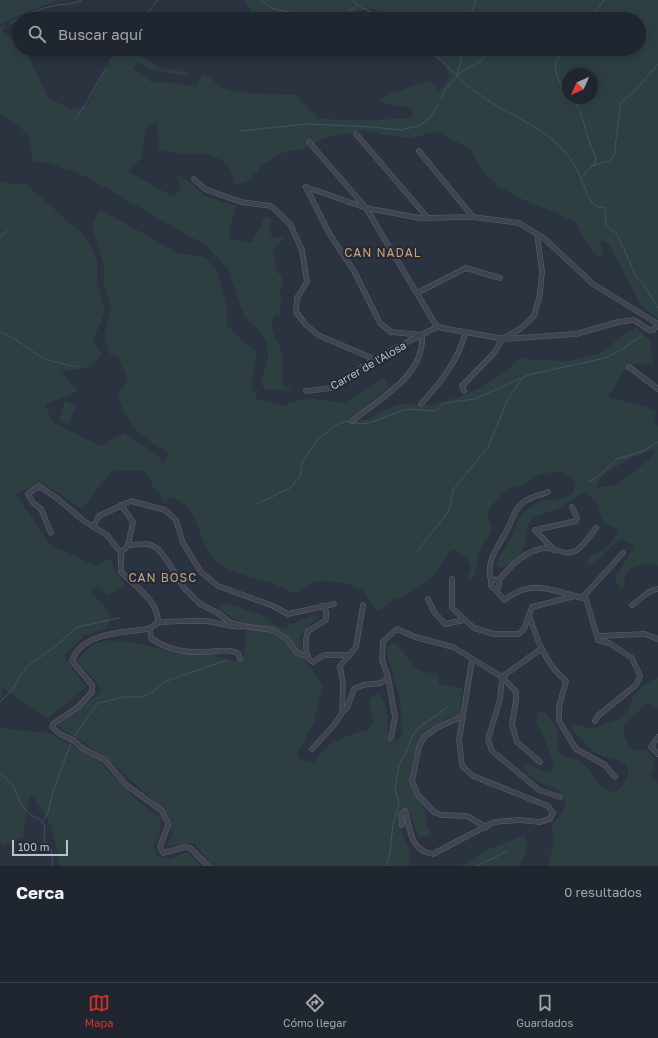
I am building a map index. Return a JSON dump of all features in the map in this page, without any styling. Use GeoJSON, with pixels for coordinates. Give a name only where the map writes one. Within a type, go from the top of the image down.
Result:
{"type":"FeatureCollection","features":[{"type":"Feature","properties":{"kind":"street"},"geometry":{"type":"LineString","coordinates":[[356,134],[427,218]]}},
{"type":"Feature","properties":{"kind":"street"},"geometry":{"type":"LineString","coordinates":[[309,142],[366,208],[437,327],[465,334],[502,339],[576,334],[618,322],[634,320],[648,330],[653,330],[658,324],[593,284],[545,239],[519,223],[473,217],[427,218],[366,208],[306,187],[329,233],[354,271],[380,323],[391,332],[422,335],[420,354],[414,370],[398,386],[352,421]]}},
{"type":"Feature","properties":{"kind":"street"},"geometry":{"type":"LineString","coordinates":[[419,151],[473,217]]}},
{"type":"Feature","properties":{"kind":"street"},"geometry":{"type":"LineString","coordinates":[[194,179],[205,189],[241,202],[271,206],[290,224],[302,250],[307,282],[297,298],[296,312],[306,325],[318,335],[374,359]]}},
{"type":"Feature","properties":{"kind":"street"},"geometry":{"type":"LineString","coordinates":[[464,391],[462,386],[495,352],[502,339],[520,330],[534,316],[540,294],[542,271],[537,234]]}},
{"type":"Feature","properties":{"kind":"street"},"geometry":{"type":"LineString","coordinates":[[417,293],[466,268],[500,278]]}},
{"type":"Feature","properties":{"kind":"street","name":"Carrer de l'Alosa"},"geometry":{"type":"LineString","coordinates":[[306,391],[332,388],[374,359],[437,327]]}},
{"type":"Feature","properties":{"kind":"street"},"geometry":{"type":"LineString","coordinates":[[421,404],[442,380],[462,344],[465,334]]}},
{"type":"Feature","properties":{"kind":"street"},"geometry":{"type":"LineString","coordinates":[[629,367],[658,389]]}},
{"type":"Feature","properties":{"kind":"street"},"geometry":{"type":"LineString","coordinates":[[51,533],[41,509],[33,503],[28,494],[39,486],[58,498],[93,527],[107,536],[121,553],[121,572],[138,587],[156,609],[158,623]]}},
{"type":"Feature","properties":{"kind":"street"},"geometry":{"type":"LineString","coordinates":[[548,492],[524,501],[513,514],[508,529],[497,544],[491,559],[492,581],[490,586],[495,589],[504,600],[514,593],[532,587],[558,591],[586,599],[598,640],[609,643],[632,658],[640,676],[636,685],[595,720]]}},
{"type":"Feature","properties":{"kind":"street"},"geometry":{"type":"LineString","coordinates":[[93,527],[99,516],[131,501],[165,510],[176,520],[183,543],[201,572],[218,586],[274,606],[288,614],[334,604]]}},
{"type":"Feature","properties":{"kind":"street"},"geometry":{"type":"LineString","coordinates":[[121,553],[128,545],[133,522],[122,505]]}},
{"type":"Feature","properties":{"kind":"street"},"geometry":{"type":"LineString","coordinates":[[554,550],[535,530],[576,521],[577,518],[572,507]]}},
{"type":"Feature","properties":{"kind":"street"},"geometry":{"type":"LineString","coordinates":[[495,589],[499,585],[498,581],[520,558],[531,552],[548,548],[567,553],[576,551],[596,528]]}},
{"type":"Feature","properties":{"kind":"street"},"geometry":{"type":"LineString","coordinates":[[128,545],[148,544],[157,548],[166,559],[185,589],[200,604],[218,613],[229,622],[242,626],[273,630],[287,639],[296,652],[308,657],[313,662],[324,655],[350,654]]}},
{"type":"Feature","properties":{"kind":"street"},"geometry":{"type":"LineString","coordinates":[[583,598],[606,570],[623,554]]}},
{"type":"Feature","properties":{"kind":"street"},"geometry":{"type":"LineString","coordinates":[[452,579],[452,608],[474,628],[494,634],[519,634],[524,629],[532,607],[575,596],[583,598]]}},
{"type":"Feature","properties":{"kind":"street"},"geometry":{"type":"LineString","coordinates":[[492,581],[498,581]]}},
{"type":"Feature","properties":{"kind":"street"},"geometry":{"type":"LineString","coordinates":[[632,605],[640,601],[652,589],[658,589]]}},
{"type":"Feature","properties":{"kind":"street"},"geometry":{"type":"LineString","coordinates":[[428,599],[434,612],[445,624],[465,620]]}},
{"type":"Feature","properties":{"kind":"street"},"geometry":{"type":"LineString","coordinates":[[345,709],[342,708],[343,684],[340,666],[356,647],[363,605]]}},
{"type":"Feature","properties":{"kind":"street"},"geometry":{"type":"LineString","coordinates":[[308,657],[305,639],[308,631],[326,620],[326,611],[322,606]]}},
{"type":"Feature","properties":{"kind":"street"},"geometry":{"type":"LineString","coordinates":[[529,615],[541,650],[558,674],[566,680],[559,707],[559,721],[576,749],[605,765],[615,777]]}},
{"type":"Feature","properties":{"kind":"street"},"geometry":{"type":"LineString","coordinates":[[208,866],[190,848],[185,847],[163,853],[160,846],[168,826],[162,811],[125,784],[105,760],[82,748],[73,740],[60,734],[52,727],[53,724],[78,707],[92,692],[92,685],[72,661],[74,655],[94,639],[114,634],[150,629],[158,623],[204,621],[218,622],[238,628],[242,626]]}},
{"type":"Feature","properties":{"kind":"street"},"geometry":{"type":"LineString","coordinates":[[150,629],[151,638],[162,646],[205,652],[232,651],[238,653],[240,659]]}},
{"type":"Feature","properties":{"kind":"street"},"geometry":{"type":"LineString","coordinates":[[391,738],[395,717],[388,677],[382,660],[383,641],[398,629],[415,637],[453,647],[472,660],[502,676],[516,692],[512,724],[517,742],[540,762]]}},
{"type":"Feature","properties":{"kind":"street"},"geometry":{"type":"LineString","coordinates":[[597,636],[645,634],[658,639]]}},
{"type":"Feature","properties":{"kind":"street"},"geometry":{"type":"LineString","coordinates":[[502,676],[541,650]]}},
{"type":"Feature","properties":{"kind":"street"},"geometry":{"type":"LineString","coordinates":[[402,825],[402,814],[405,811],[411,838],[423,852],[433,854],[494,822],[519,820],[540,822],[550,819],[553,814],[548,806],[473,776],[462,766],[459,740],[472,660]]}},
{"type":"Feature","properties":{"kind":"street"},"geometry":{"type":"LineString","coordinates":[[502,676],[500,700],[488,740],[492,751],[539,790],[560,798]]}},
{"type":"Feature","properties":{"kind":"street"},"geometry":{"type":"LineString","coordinates":[[312,749],[334,725],[345,709],[354,689],[363,685],[381,683],[388,677]]}},
{"type":"Feature","properties":{"kind":"street"},"geometry":{"type":"LineString","coordinates":[[463,716],[438,727],[424,737],[419,747],[412,781],[418,796],[434,812],[441,815],[467,816],[486,827]]}},
{"type":"Feature","properties":{"kind":"street"},"geometry":{"type":"LineString","coordinates":[[658,737],[651,747],[658,754]]}},
{"type":"Feature","properties":{"kind":"shaded area"},"geometry":{"type":"Polygon","coordinates":[[[0,0],[59,0],[28,12],[12,12],[12,19],[0,25],[0,0]]]}},
{"type":"Feature","properties":{"kind":"shaded area"},"geometry":{"type":"Polygon","coordinates":[[[245,0],[658,0],[658,319],[640,304],[611,248],[604,240],[600,242],[603,250],[602,255],[598,256],[588,245],[576,223],[559,214],[526,201],[499,187],[483,172],[470,149],[435,131],[412,138],[385,135],[366,130],[328,137],[302,149],[282,153],[261,166],[248,181],[234,185],[231,171],[222,160],[207,154],[182,154],[159,149],[157,120],[145,129],[142,157],[128,172],[174,197],[181,187],[176,174],[193,184],[204,196],[236,206],[230,227],[229,239],[252,242],[266,215],[273,221],[269,230],[273,238],[287,236],[273,249],[277,271],[284,281],[279,295],[283,300],[279,308],[282,314],[274,316],[271,327],[283,355],[282,384],[293,391],[264,389],[261,382],[268,359],[267,344],[255,326],[244,316],[228,269],[208,247],[87,177],[51,164],[33,161],[30,139],[17,123],[0,115],[0,30],[12,39],[12,56],[28,56],[48,97],[71,110],[88,105],[104,71],[114,56],[142,56],[162,69],[189,72],[184,76],[150,69],[138,62],[133,68],[151,82],[176,83],[196,87],[202,73],[223,88],[234,91],[243,93],[296,95],[320,119],[374,120],[412,118],[412,108],[379,102],[389,92],[402,91],[411,86],[429,81],[439,91],[444,87],[449,77],[446,66],[434,56],[646,56],[646,12],[379,12],[375,9],[354,12],[251,12],[245,0]]]}},
{"type":"Feature","properties":{"kind":"shaded area"},"geometry":{"type":"Polygon","coordinates":[[[0,181],[4,183],[26,184],[81,233],[92,248],[97,260],[97,281],[105,312],[93,340],[102,354],[88,367],[61,372],[78,391],[45,405],[53,422],[101,446],[123,433],[156,454],[164,463],[169,453],[150,442],[136,430],[126,415],[118,394],[128,380],[118,356],[110,354],[104,337],[111,307],[104,285],[104,265],[92,226],[99,209],[178,253],[204,257],[217,269],[228,311],[227,326],[257,353],[251,384],[257,399],[282,406],[306,398],[345,403],[383,377],[389,387],[352,417],[351,420],[364,420],[399,404],[424,405],[451,400],[464,395],[488,383],[520,359],[568,361],[598,354],[636,327],[650,340],[654,364],[636,363],[624,371],[608,397],[656,410],[654,422],[658,426],[658,566],[644,565],[630,569],[625,577],[624,587],[620,589],[616,581],[616,576],[634,547],[631,543],[622,540],[617,542],[595,563],[590,566],[586,563],[591,555],[604,549],[614,539],[618,530],[604,523],[599,514],[596,502],[585,493],[580,494],[561,508],[534,517],[528,524],[524,548],[515,561],[502,568],[497,566],[499,557],[512,536],[517,522],[523,513],[540,501],[559,499],[573,493],[576,483],[574,479],[561,472],[543,473],[521,485],[508,488],[493,504],[487,514],[490,524],[493,527],[491,533],[480,549],[475,573],[469,582],[467,577],[471,569],[467,560],[464,555],[456,550],[451,551],[434,574],[420,587],[403,597],[393,599],[379,611],[374,607],[364,592],[349,585],[330,581],[319,581],[311,583],[295,593],[291,593],[275,584],[242,575],[226,568],[213,557],[203,541],[192,514],[187,507],[180,501],[170,497],[166,504],[158,492],[151,486],[152,483],[144,471],[112,470],[82,509],[43,483],[15,494],[51,545],[96,566],[110,558],[117,575],[126,585],[108,596],[98,584],[90,592],[112,615],[105,629],[85,635],[64,656],[86,687],[48,718],[2,688],[0,707],[0,181]],[[655,450],[636,457],[612,469],[601,478],[596,488],[616,485],[650,459],[655,450]]]}},
{"type":"Feature","properties":{"kind":"shaded area"},"geometry":{"type":"Polygon","coordinates":[[[65,401],[76,406],[68,424],[59,420],[65,401]]]}},
{"type":"Feature","properties":{"kind":"shaded area"},"geometry":{"type":"Polygon","coordinates":[[[224,603],[263,616],[270,623],[283,628],[314,614],[318,617],[301,635],[300,640],[305,660],[323,685],[314,722],[297,754],[300,759],[305,762],[316,761],[321,752],[332,744],[351,735],[368,730],[373,722],[369,702],[374,695],[379,694],[383,699],[387,710],[388,739],[394,742],[402,734],[400,699],[387,655],[389,645],[393,643],[401,649],[414,667],[438,676],[439,684],[462,688],[460,713],[442,721],[428,731],[422,737],[414,753],[410,773],[410,782],[425,813],[426,825],[432,831],[430,835],[419,838],[409,812],[402,809],[398,811],[399,825],[409,848],[410,866],[212,866],[194,843],[166,846],[172,836],[169,815],[105,756],[57,726],[101,692],[99,685],[76,660],[95,643],[111,640],[142,644],[176,654],[209,654],[237,662],[242,661],[244,657],[247,626],[220,610],[220,605],[224,603]]]}},
{"type":"Feature","properties":{"kind":"shaded area"},"geometry":{"type":"Polygon","coordinates":[[[658,677],[658,708],[651,704],[646,704],[623,727],[625,738],[631,747],[636,751],[645,749],[653,758],[655,764],[651,776],[658,784],[658,866],[548,866],[553,846],[552,824],[562,813],[565,800],[560,791],[534,780],[524,768],[527,765],[549,773],[553,770],[552,760],[545,739],[536,723],[537,714],[541,711],[544,712],[552,721],[558,733],[559,752],[579,761],[588,769],[602,787],[613,792],[624,783],[628,769],[623,762],[602,756],[593,751],[581,740],[572,728],[574,724],[592,729],[619,719],[627,712],[634,695],[645,684],[658,677]]]}},
{"type":"Feature","properties":{"kind":"shaded area"},"geometry":{"type":"Polygon","coordinates":[[[0,728],[49,733],[98,760],[130,794],[161,819],[160,834],[154,845],[157,856],[170,859],[187,852],[201,866],[59,866],[54,835],[48,819],[30,794],[23,837],[3,846],[0,843],[0,728]]]}},
{"type":"Feature","properties":{"kind":"shaded area"},"geometry":{"type":"Polygon","coordinates":[[[524,836],[527,847],[525,855],[519,866],[461,866],[484,851],[524,836]]]}},
{"type":"Feature","properties":{"kind":"waterway"},"geometry":{"type":"LineString","coordinates":[[34,12],[82,0]]}},
{"type":"Feature","properties":{"kind":"waterway"},"geometry":{"type":"LineString","coordinates":[[148,12],[158,0]]}},
{"type":"Feature","properties":{"kind":"waterway"},"geometry":{"type":"LineString","coordinates":[[261,0],[271,8],[290,12]]}},
{"type":"Feature","properties":{"kind":"waterway"},"geometry":{"type":"LineString","coordinates":[[352,0],[371,12]]}},
{"type":"Feature","properties":{"kind":"waterway"},"geometry":{"type":"LineString","coordinates":[[472,12],[476,0]]}},
{"type":"Feature","properties":{"kind":"waterway"},"geometry":{"type":"LineString","coordinates":[[595,12],[604,0]]}},
{"type":"Feature","properties":{"kind":"waterway"},"geometry":{"type":"LineString","coordinates":[[349,11],[358,5]]}},
{"type":"Feature","properties":{"kind":"waterway"},"geometry":{"type":"LineString","coordinates":[[0,30],[4,27]]}},
{"type":"Feature","properties":{"kind":"waterway"},"geometry":{"type":"LineString","coordinates":[[110,61],[114,56]]}},
{"type":"Feature","properties":{"kind":"waterway"},"geometry":{"type":"LineString","coordinates":[[435,56],[473,90],[539,130],[561,147],[573,163],[593,204],[599,207],[605,207],[606,225],[617,234],[637,278],[645,286],[658,308]]}},
{"type":"Feature","properties":{"kind":"waterway"},"geometry":{"type":"LineString","coordinates":[[456,75],[461,62],[461,56]]}},
{"type":"Feature","properties":{"kind":"waterway"},"geometry":{"type":"LineString","coordinates":[[456,75],[481,61],[486,56]]}},
{"type":"Feature","properties":{"kind":"waterway"},"geometry":{"type":"LineString","coordinates":[[560,56],[555,67],[557,77],[562,86]]}},
{"type":"Feature","properties":{"kind":"waterway"},"geometry":{"type":"LineString","coordinates":[[591,166],[609,161],[614,156],[621,102],[634,92],[658,64]]}},
{"type":"Feature","properties":{"kind":"waterway"},"geometry":{"type":"LineString","coordinates":[[75,119],[84,107],[106,68]]}},
{"type":"Feature","properties":{"kind":"waterway"},"geometry":{"type":"LineString","coordinates":[[441,98],[445,90],[457,77]]}},
{"type":"Feature","properties":{"kind":"waterway"},"geometry":{"type":"LineString","coordinates":[[577,104],[583,118],[589,142],[596,157],[595,163],[581,178]]}},
{"type":"Feature","properties":{"kind":"waterway"},"geometry":{"type":"LineString","coordinates":[[240,131],[307,124],[373,127],[400,130],[419,126],[432,116],[437,106]]}},
{"type":"Feature","properties":{"kind":"waterway"},"geometry":{"type":"LineString","coordinates":[[0,238],[7,230]]}},
{"type":"Feature","properties":{"kind":"waterway"},"geometry":{"type":"LineString","coordinates":[[0,332],[15,339],[33,352],[47,359],[78,367]]}},
{"type":"Feature","properties":{"kind":"waterway"},"geometry":{"type":"LineString","coordinates":[[257,504],[290,488],[300,477],[302,462],[318,439],[336,425],[346,421],[363,424],[370,423],[409,409],[435,411],[444,403],[475,399],[528,375],[605,358],[621,350],[641,336]]}},
{"type":"Feature","properties":{"kind":"waterway"},"geometry":{"type":"LineString","coordinates":[[417,551],[449,511],[453,490],[488,447],[508,399],[523,377]]}},
{"type":"Feature","properties":{"kind":"waterway"},"geometry":{"type":"LineString","coordinates":[[588,482],[600,475],[617,459],[644,451],[658,442]]}},
{"type":"Feature","properties":{"kind":"waterway"},"geometry":{"type":"LineString","coordinates":[[0,702],[12,690],[22,673],[31,663],[56,646],[77,627],[119,618]]}},
{"type":"Feature","properties":{"kind":"waterway"},"geometry":{"type":"LineString","coordinates":[[75,735],[98,703],[123,697],[141,697],[153,692],[164,682],[227,660]]}},
{"type":"Feature","properties":{"kind":"waterway"},"geometry":{"type":"LineString","coordinates":[[386,866],[390,852],[393,825],[399,803],[395,790],[399,764],[414,733],[421,726],[448,707]]}},
{"type":"Feature","properties":{"kind":"waterway"},"geometry":{"type":"LineString","coordinates":[[43,821],[48,813],[52,794],[71,743]]}},
{"type":"Feature","properties":{"kind":"waterway"},"geometry":{"type":"LineString","coordinates":[[0,773],[12,784],[23,807],[31,815],[41,820],[45,826],[44,840],[51,849],[53,866]]}},
{"type":"Feature","properties":{"kind":"waterway"},"geometry":{"type":"LineString","coordinates":[[477,866],[508,851]]}},
{"type":"Feature","properties":{"kind":"district","name":"CAN NADAL"},"geometry":{"type":"Point","coordinates":[383,252]}},
{"type":"Feature","properties":{"kind":"district","name":"CAN BOSC"},"geometry":{"type":"Point","coordinates":[163,577]}}]}
